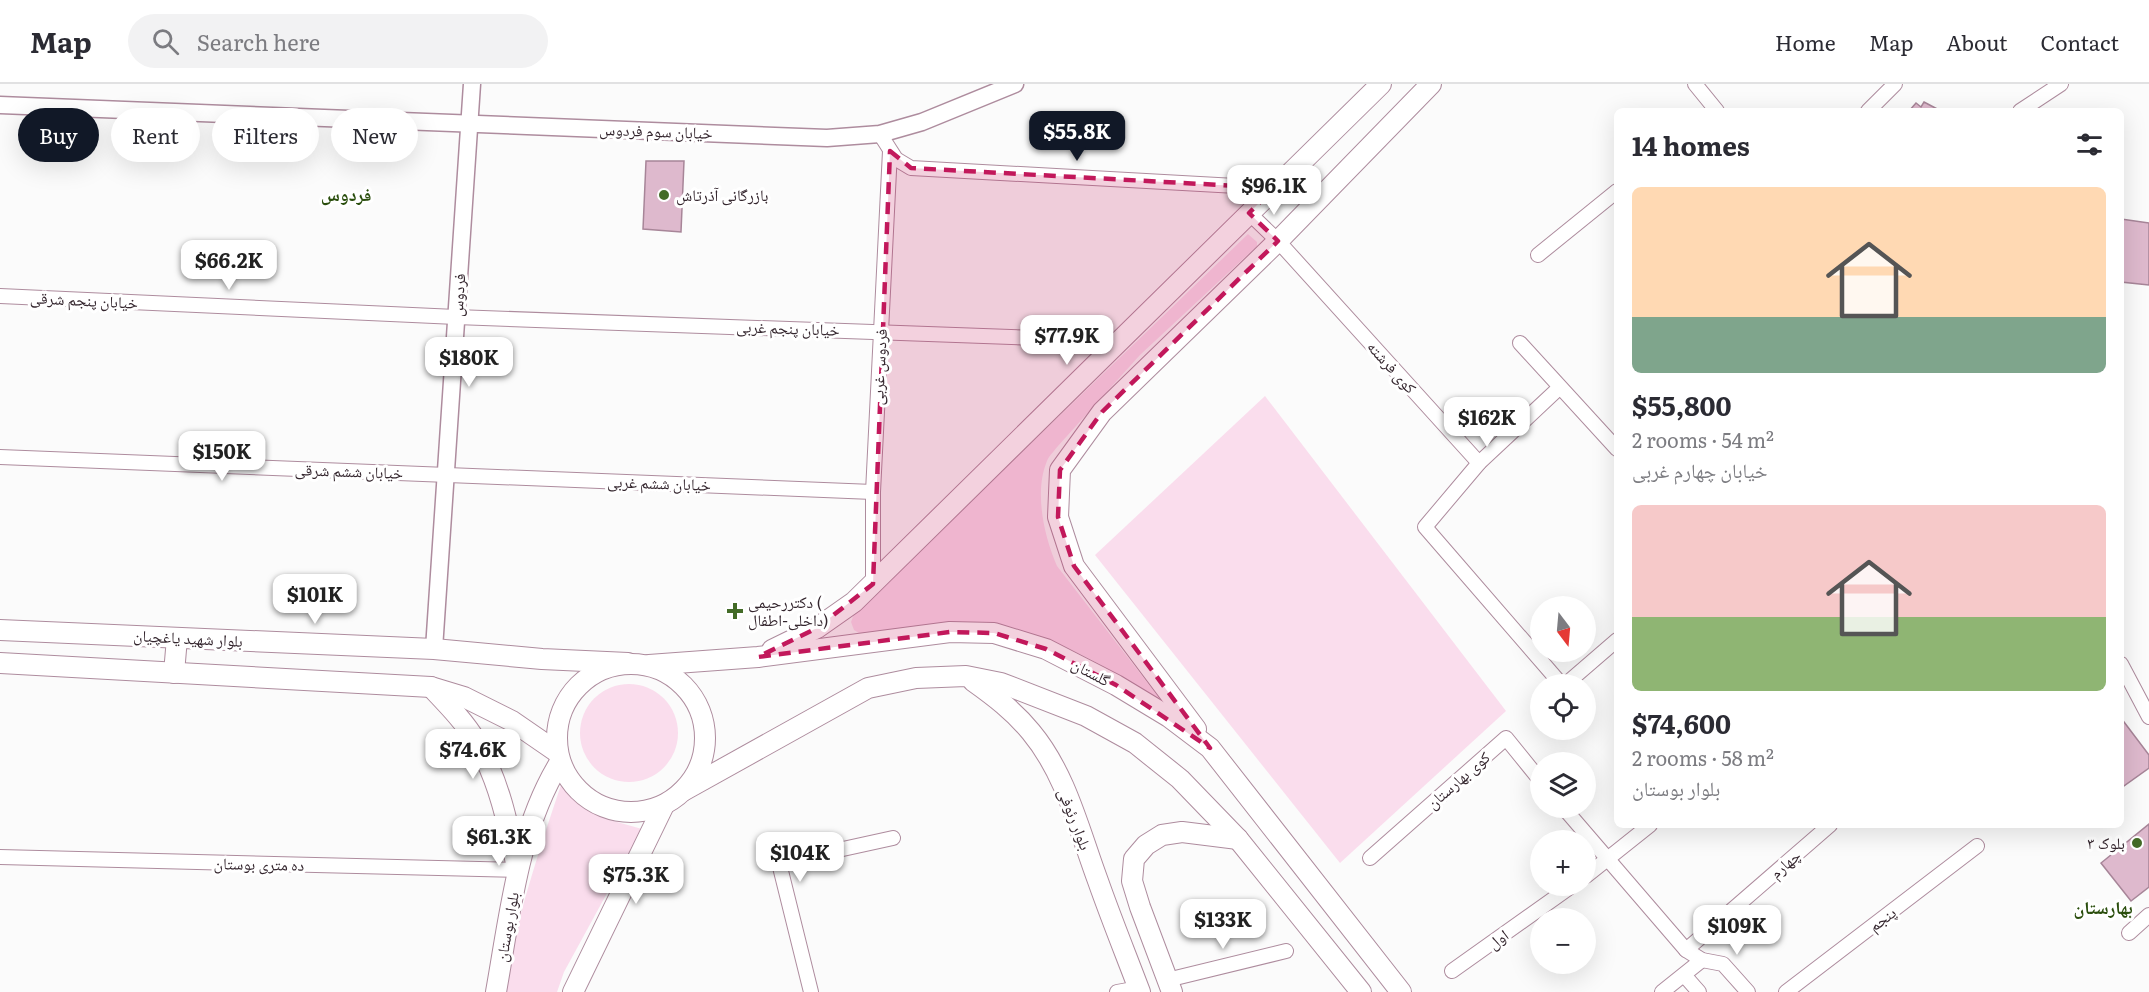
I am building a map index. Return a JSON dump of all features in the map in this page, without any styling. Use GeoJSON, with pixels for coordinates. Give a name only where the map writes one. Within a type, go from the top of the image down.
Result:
{"type":"FeatureCollection","features":[{"type":"Feature","properties":{"kind":"main road"},"geometry":{"type":"LineString","coordinates":[[758,657],[817,628],[854,602],[1381,84]]}},
{"type":"Feature","properties":{"kind":"main road"},"geometry":{"type":"LineString","coordinates":[[1210,748],[1074,566],[1058,516],[1060,470],[1102,412],[1278,242],[1431,84]]}},
{"type":"Feature","properties":{"kind":"main road","name":"بلوار شهید یاغچیان"},"geometry":{"type":"LineString","coordinates":[[0,630],[434,649],[542,659],[628,663]]}},
{"type":"Feature","properties":{"kind":"main road","name":"گلستان"},"geometry":{"type":"LineString","coordinates":[[649,665],[758,657],[950,632],[994,633],[1046,649],[1106,680],[1169,717],[1210,748],[1401,992]]}},
{"type":"Feature","properties":{"kind":"main road"},"geometry":{"type":"LineString","coordinates":[[174,673],[177,638]]}},
{"type":"Feature","properties":{"kind":"main road"},"geometry":{"type":"LineString","coordinates":[[0,663],[431,687],[464,697],[512,721],[558,757]]}},
{"type":"Feature","properties":{"kind":"main road"},"geometry":{"type":"LineString","coordinates":[[683,791],[697,773],[705,752],[705,729],[699,708],[687,688],[670,674],[649,665],[628,663],[607,667],[587,677],[572,691],[561,710],[556,731],[558,757],[569,781],[584,796],[602,807],[623,812],[644,811],[664,804],[683,791],[868,688],[916,678],[966,676],[1001,683],[1086,716],[1135,743],[1180,779],[1238,839],[1361,992]]}},
{"type":"Feature","properties":{"kind":"main road","name":"بلوار رئوفی"},"geometry":{"type":"LineString","coordinates":[[966,676],[1008,707],[1032,733],[1052,764],[1068,795],[1097,881],[1139,990]]}},
{"type":"Feature","properties":{"kind":"main road"},"geometry":{"type":"LineString","coordinates":[[431,687],[460,718],[476,741],[495,782],[518,870]]}},
{"type":"Feature","properties":{"kind":"main road","name":"بلوار بوستان"},"geometry":{"type":"LineString","coordinates":[[496,992],[518,870],[544,787],[558,757]]}},
{"type":"Feature","properties":{"kind":"main road"},"geometry":{"type":"LineString","coordinates":[[573,992],[664,804]]}},
{"type":"Feature","properties":{"kind":"main road"},"geometry":{"type":"LineString","coordinates":[[1139,990],[1170,986],[1132,881],[1134,859],[1146,845],[1162,836],[1182,832],[1238,839]]}},
{"type":"Feature","properties":{"kind":"street","name":"فردوس"},"geometry":{"type":"LineString","coordinates":[[434,649],[472,84]]}},
{"type":"Feature","properties":{"kind":"street","name":"خیابان سوم فردوس"},"geometry":{"type":"LineString","coordinates":[[0,105],[827,138],[880,134],[922,122],[1015,84]]}},
{"type":"Feature","properties":{"kind":"street"},"geometry":{"type":"LineString","coordinates":[[1695,84],[1715,108]]}},
{"type":"Feature","properties":{"kind":"street"},"geometry":{"type":"LineString","coordinates":[[1871,108],[1895,84]]}},
{"type":"Feature","properties":{"kind":"street"},"geometry":{"type":"LineString","coordinates":[[2025,108],[2061,84]]}},
{"type":"Feature","properties":{"kind":"street"},"geometry":{"type":"LineString","coordinates":[[880,134],[896,159],[911,168],[1274,188]]}},
{"type":"Feature","properties":{"kind":"street","name":"فردوس غربی"},"geometry":{"type":"LineString","coordinates":[[873,584],[873,492],[890,150]]}},
{"type":"Feature","properties":{"kind":"street"},"geometry":{"type":"LineString","coordinates":[[1538,255],[1614,193]]}},
{"type":"Feature","properties":{"kind":"street","name":"کوی فرشته"},"geometry":{"type":"LineString","coordinates":[[1249,213],[1479,463]]}},
{"type":"Feature","properties":{"kind":"street","name":"خیابان پنجم شرقی"},"geometry":{"type":"LineString","coordinates":[[0,296],[456,317]]}},
{"type":"Feature","properties":{"kind":"street","name":"خیابان پنجم غربی"},"geometry":{"type":"LineString","coordinates":[[456,317],[1120,341]]}},
{"type":"Feature","properties":{"kind":"street"},"geometry":{"type":"LineString","coordinates":[[1520,343],[1614,446]]}},
{"type":"Feature","properties":{"kind":"street"},"geometry":{"type":"LineString","coordinates":[[1552,674],[1425,527],[1479,463],[1559,388]]}},
{"type":"Feature","properties":{"kind":"street","name":"خیابان ششم شرقی"},"geometry":{"type":"LineString","coordinates":[[0,458],[446,475]]}},
{"type":"Feature","properties":{"kind":"street","name":"خیابان ششم غربی"},"geometry":{"type":"LineString","coordinates":[[446,475],[873,492]]}},
{"type":"Feature","properties":{"kind":"street"},"geometry":{"type":"LineString","coordinates":[[1578,674],[1614,643]]}},
{"type":"Feature","properties":{"kind":"street"},"geometry":{"type":"LineString","coordinates":[[2124,670],[2149,717]]}},
{"type":"Feature","properties":{"kind":"street","name":"کوی بهارستان"},"geometry":{"type":"LineString","coordinates":[[1370,858],[1506,738],[1530,768]]}},
{"type":"Feature","properties":{"kind":"street"},"geometry":{"type":"LineString","coordinates":[[1572,818],[1686,950],[1702,960],[1723,964],[1748,992]]}},
{"type":"Feature","properties":{"kind":"street"},"geometry":{"type":"LineString","coordinates":[[1596,868],[1646,828]]}},
{"type":"Feature","properties":{"kind":"street","name":"چهارم"},"geometry":{"type":"LineString","coordinates":[[1686,950],[1827,828]]}},
{"type":"Feature","properties":{"kind":"street"},"geometry":{"type":"LineString","coordinates":[[811,992],[779,863],[893,838]]}},
{"type":"Feature","properties":{"kind":"street","name":"پنجم"},"geometry":{"type":"LineString","coordinates":[[1786,992],[1977,846]]}},
{"type":"Feature","properties":{"kind":"street","name":"ده متری بوستان"},"geometry":{"type":"LineString","coordinates":[[0,857],[518,870]]}},
{"type":"Feature","properties":{"kind":"street","name":"اول"},"geometry":{"type":"LineString","coordinates":[[1452,971],[1558,896]]}},
{"type":"Feature","properties":{"kind":"street"},"geometry":{"type":"LineString","coordinates":[[2129,933],[2149,915]]}},
{"type":"Feature","properties":{"kind":"street"},"geometry":{"type":"LineString","coordinates":[[1170,986],[1286,951]]}},
{"type":"Feature","properties":{"kind":"street"},"geometry":{"type":"LineString","coordinates":[[1662,992],[1702,960]]}},
{"type":"Feature","properties":{"kind":"street"},"geometry":{"type":"LineString","coordinates":[[1684,975],[1699,992]]}},
{"type":"Feature","properties":{"kind":"street"},"geometry":{"type":"LineString","coordinates":[[1117,992],[1139,990]]}},
{"type":"Feature","properties":{"kind":"highlighted area"},"geometry":{"type":"Polygon","coordinates":[[[890,151],[911,168],[1274,188],[1249,213],[1278,241],[1102,412],[1060,470],[1058,517],[1074,566],[1210,748],[1116,685],[1046,649],[994,633],[950,632],[758,657],[817,628],[873,584],[890,151]]]}},
{"type":"Feature","properties":{"kind":"shaded area"},"geometry":{"type":"Polygon","coordinates":[[[1248,234],[1257,242],[1257,246],[1140,355],[1052,453],[1043,473],[1042,514],[1057,566],[1167,708],[1125,680],[1079,654],[1030,633],[1006,627],[951,622],[862,635],[854,630],[851,622],[854,614],[1248,234]]]}},
{"type":"Feature","properties":{"kind":"shaded area"},"geometry":{"type":"Polygon","coordinates":[[[1265,396],[1506,711],[1340,863],[1095,555],[1265,396]]]}},
{"type":"Feature","properties":{"kind":"shaded area"},"geometry":{"type":"Polygon","coordinates":[[[629,684],[648,688],[664,698],[674,714],[678,733],[674,752],[664,768],[648,778],[629,782],[610,778],[594,768],[584,752],[580,733],[584,714],[594,698],[610,688],[629,684]]]}},
{"type":"Feature","properties":{"kind":"shaded area"},"geometry":{"type":"Polygon","coordinates":[[[561,785],[581,806],[610,820],[642,829],[564,972],[557,992],[503,992],[521,913],[561,785]]]}},
{"type":"Feature","properties":{"kind":"building"},"geometry":{"type":"Polygon","coordinates":[[[1924,102],[1935,108],[1912,108],[1916,103],[1921,107],[1924,102]]]}},
{"type":"Feature","properties":{"kind":"building","name":"بازرگانی آذرتاش"},"geometry":{"type":"Polygon","coordinates":[[[646,161],[684,161],[681,232],[643,229],[646,161]]]}},
{"type":"Feature","properties":{"kind":"building"},"geometry":{"type":"Polygon","coordinates":[[[2124,219],[2149,223],[2149,285],[2124,282],[2124,219]]]}},
{"type":"Feature","properties":{"kind":"building"},"geometry":{"type":"Polygon","coordinates":[[[2124,722],[2149,755],[2149,768],[2124,786],[2124,722]]]}},
{"type":"Feature","properties":{"kind":"building","name":"بلوک ۳"},"geometry":{"type":"Polygon","coordinates":[[[2149,824],[2149,887],[2131,901],[2101,863],[2149,824]]]}},
{"type":"Feature","properties":{"kind":"place","name":"بازرگانی آذرتاش"},"geometry":{"type":"Point","coordinates":[664,195]}},
{"type":"Feature","properties":{"kind":"place","name":"دکتررحیمی ( داخلی-اطفال)"},"geometry":{"type":"Point","coordinates":[735,611]}},
{"type":"Feature","properties":{"kind":"place","name":"بلوک ۳"},"geometry":{"type":"Point","coordinates":[2137,843]}},
{"type":"Feature","properties":{"kind":"district","name":"فردوس"},"geometry":{"type":"Point","coordinates":[346,195]}},
{"type":"Feature","properties":{"kind":"district","name":"بهارستان"},"geometry":{"type":"Point","coordinates":[2103,908]}}]}
